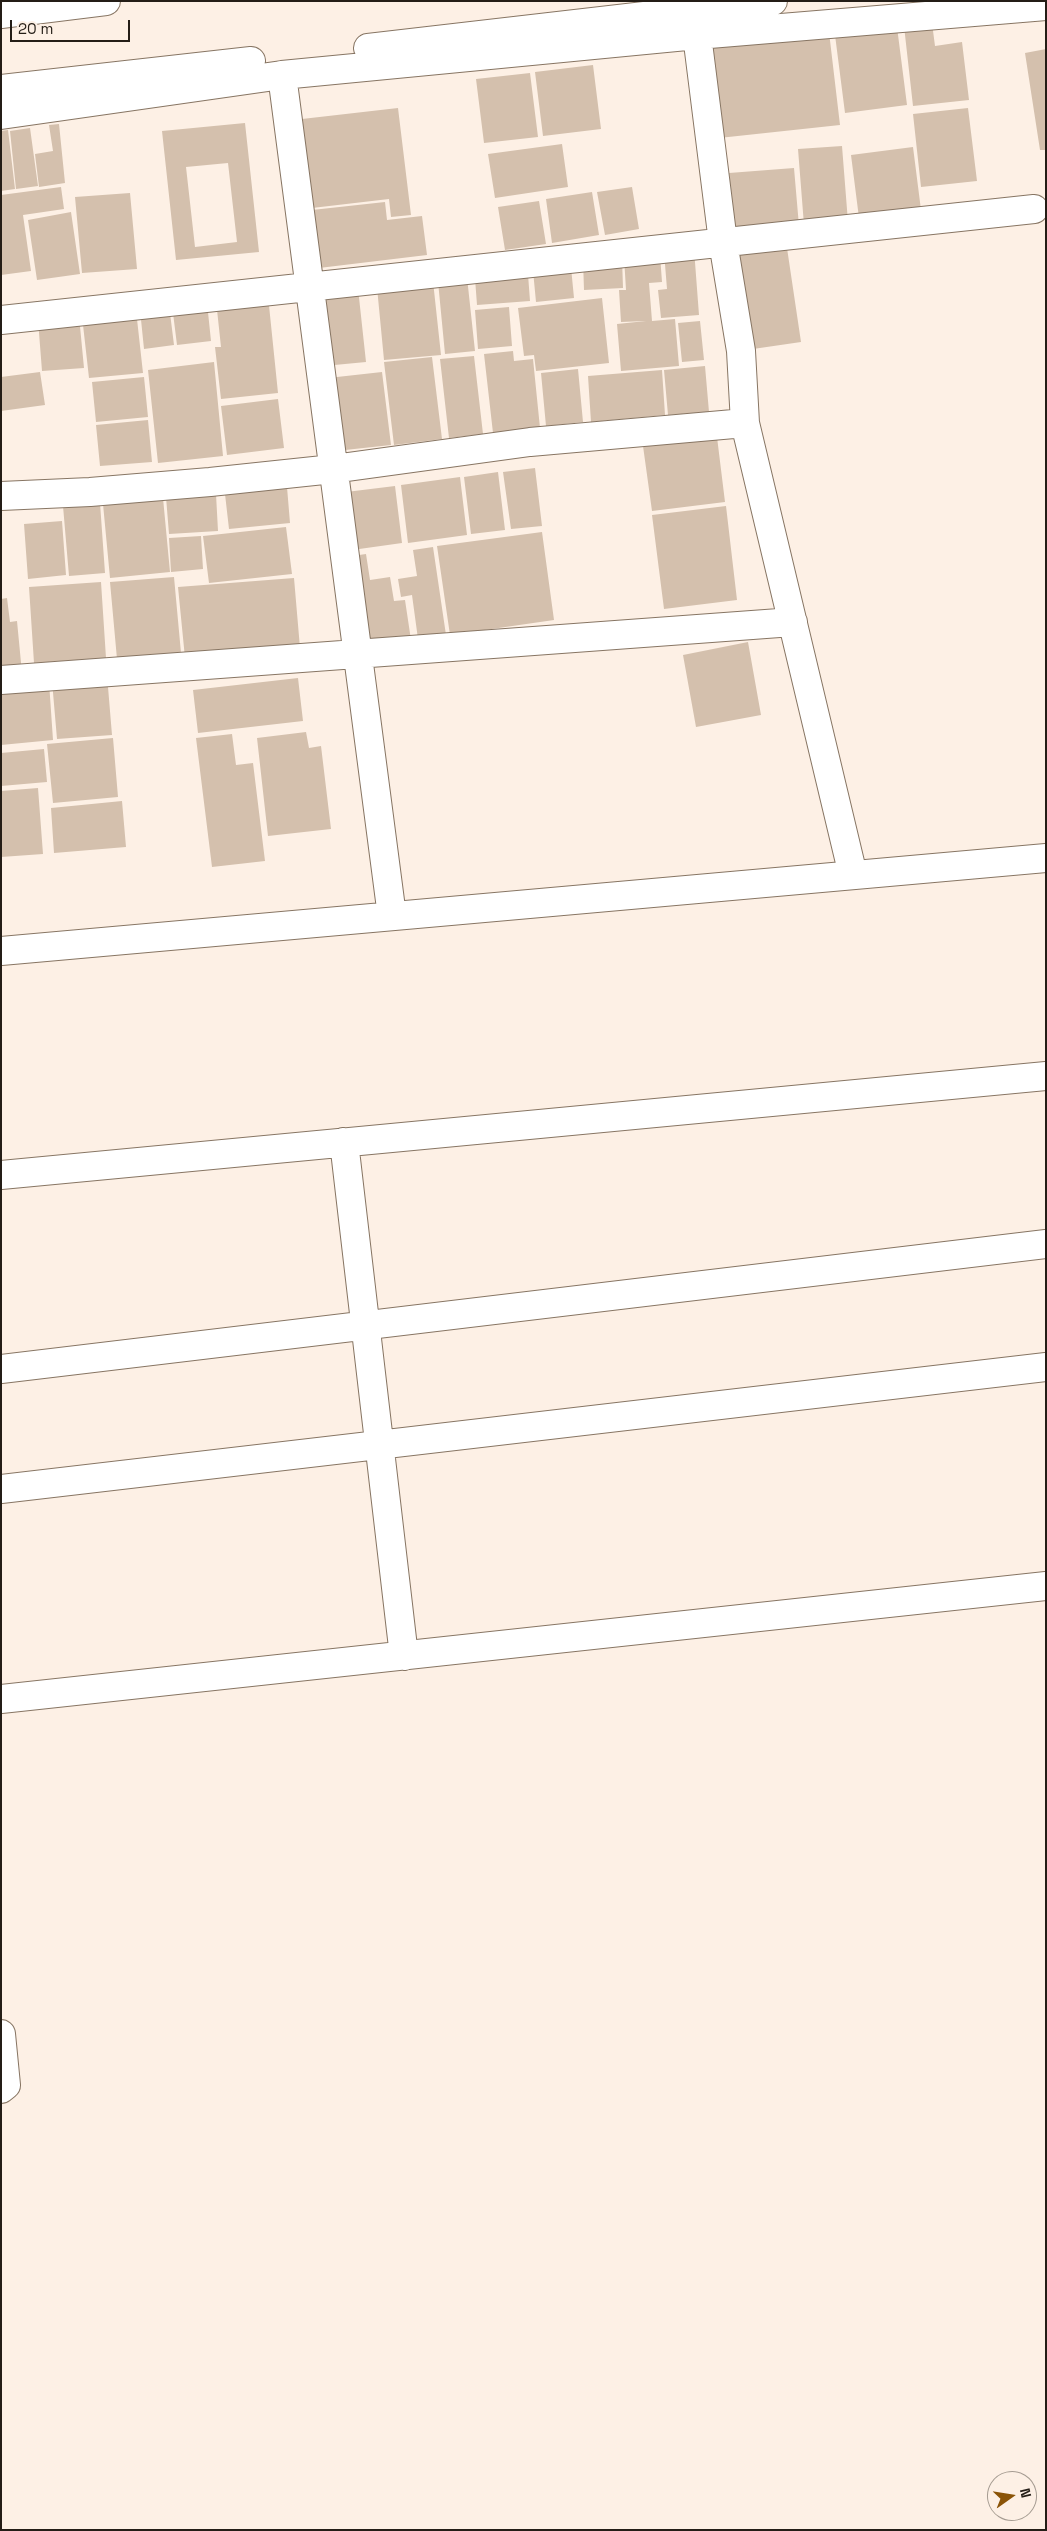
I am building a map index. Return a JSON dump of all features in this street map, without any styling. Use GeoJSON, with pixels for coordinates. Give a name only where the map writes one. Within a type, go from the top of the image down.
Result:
{"type":"FeatureCollection","features":[{"type":"Feature","properties":{"kind":"street"},"geometry":{"type":"LineString","coordinates":[[1,14],[106,1]]}},
{"type":"Feature","properties":{"kind":"street"},"geometry":{"type":"LineString","coordinates":[[1,89],[772,1]]}},
{"type":"Feature","properties":{"kind":"street"},"geometry":{"type":"LineString","coordinates":[[1,115],[282,75],[697,35],[1046,6]]}},
{"type":"Feature","properties":{"kind":"street"},"geometry":{"type":"LineString","coordinates":[[697,35],[723,242],[741,351],[745,423],[853,875]]}},
{"type":"Feature","properties":{"kind":"street"},"geometry":{"type":"LineString","coordinates":[[282,75],[392,916]]}},
{"type":"Feature","properties":{"kind":"street"},"geometry":{"type":"LineString","coordinates":[[1,320],[1034,209]]}},
{"type":"Feature","properties":{"kind":"street"},"geometry":{"type":"LineString","coordinates":[[1,496],[90,492],[333,469],[530,442],[745,423]]}},
{"type":"Feature","properties":{"kind":"street"},"geometry":{"type":"LineString","coordinates":[[1,680],[793,622]]}},
{"type":"Feature","properties":{"kind":"street"},"geometry":{"type":"LineString","coordinates":[[1,951],[1046,858]]}},
{"type":"Feature","properties":{"kind":"street"},"geometry":{"type":"LineString","coordinates":[[1,1174],[1046,1076]]}},
{"type":"Feature","properties":{"kind":"street"},"geometry":{"type":"LineString","coordinates":[[344,1142],[404,1656]]}},
{"type":"Feature","properties":{"kind":"street"},"geometry":{"type":"LineString","coordinates":[[1,1369],[1046,1244]]}},
{"type":"Feature","properties":{"kind":"street"},"geometry":{"type":"LineString","coordinates":[[1,1489],[1046,1367]]}},
{"type":"Feature","properties":{"kind":"street"},"geometry":{"type":"LineString","coordinates":[[1,1699],[1046,1586]]}},
{"type":"Feature","properties":{"kind":"street"},"geometry":{"type":"LineString","coordinates":[[1,2034],[6,2085],[1,2089]]}},
{"type":"Feature","properties":{"kind":"building"},"geometry":{"type":"Polygon","coordinates":[[[932,23],[935,46],[962,42],[969,100],[913,106],[904,26],[932,23]]]}},
{"type":"Feature","properties":{"kind":"building"},"geometry":{"type":"Polygon","coordinates":[[[897,27],[907,105],[845,113],[835,35],[897,27]]]}},
{"type":"Feature","properties":{"kind":"building"},"geometry":{"type":"Polygon","coordinates":[[[829,32],[840,125],[719,138],[709,45],[829,32]]]}},
{"type":"Feature","properties":{"kind":"building"},"geometry":{"type":"Polygon","coordinates":[[[1046,49],[1046,150],[1040,150],[1025,53],[1046,49]]]}},
{"type":"Feature","properties":{"kind":"building"},"geometry":{"type":"Polygon","coordinates":[[[593,65],[601,129],[543,136],[535,72],[593,65]]]}},
{"type":"Feature","properties":{"kind":"building"},"geometry":{"type":"Polygon","coordinates":[[[530,73],[538,137],[484,143],[476,79],[530,73]]]}},
{"type":"Feature","properties":{"kind":"building"},"geometry":{"type":"Polygon","coordinates":[[[398,108],[411,215],[391,217],[389,199],[312,208],[302,119],[398,108]]]}},
{"type":"Feature","properties":{"kind":"building"},"geometry":{"type":"Polygon","coordinates":[[[968,108],[977,181],[921,187],[913,114],[968,108]]]}},
{"type":"Feature","properties":{"kind":"building"},"geometry":{"type":"Polygon","coordinates":[[[245,123],[259,252],[176,260],[162,131],[245,123]],[[228,163],[186,167],[195,247],[237,242],[228,163]]]}},
{"type":"Feature","properties":{"kind":"building"},"geometry":{"type":"Polygon","coordinates":[[[59,124],[65,183],[39,187],[35,154],[53,151],[49,125],[59,124]]]}},
{"type":"Feature","properties":{"kind":"building"},"geometry":{"type":"Polygon","coordinates":[[[30,128],[38,186],[16,189],[10,131],[30,128]]]}},
{"type":"Feature","properties":{"kind":"building"},"geometry":{"type":"Polygon","coordinates":[[[8,130],[15,189],[1,191],[1,131],[8,130]]]}},
{"type":"Feature","properties":{"kind":"building"},"geometry":{"type":"Polygon","coordinates":[[[562,144],[568,187],[495,198],[488,154],[562,144]]]}},
{"type":"Feature","properties":{"kind":"building"},"geometry":{"type":"Polygon","coordinates":[[[842,146],[848,222],[804,225],[798,149],[842,146]]]}},
{"type":"Feature","properties":{"kind":"building"},"geometry":{"type":"Polygon","coordinates":[[[913,147],[921,210],[859,218],[851,155],[913,147]]]}},
{"type":"Feature","properties":{"kind":"building"},"geometry":{"type":"Polygon","coordinates":[[[794,168],[799,226],[734,231],[729,173],[794,168]]]}},
{"type":"Feature","properties":{"kind":"building"},"geometry":{"type":"Polygon","coordinates":[[[61,187],[64,209],[23,215],[31,271],[1,275],[1,195],[61,187]]]}},
{"type":"Feature","properties":{"kind":"building"},"geometry":{"type":"Polygon","coordinates":[[[632,187],[639,229],[605,235],[597,192],[632,187]]]}},
{"type":"Feature","properties":{"kind":"building"},"geometry":{"type":"Polygon","coordinates":[[[592,192],[599,235],[552,243],[546,199],[592,192]]]}},
{"type":"Feature","properties":{"kind":"building"},"geometry":{"type":"Polygon","coordinates":[[[130,193],[137,269],[82,273],[75,197],[130,193]]]}},
{"type":"Feature","properties":{"kind":"building"},"geometry":{"type":"Polygon","coordinates":[[[539,201],[546,244],[505,250],[498,207],[539,201]]]}},
{"type":"Feature","properties":{"kind":"building"},"geometry":{"type":"Polygon","coordinates":[[[385,202],[387,220],[422,216],[427,255],[319,268],[312,210],[385,202]]]}},
{"type":"Feature","properties":{"kind":"building"},"geometry":{"type":"Polygon","coordinates":[[[71,212],[80,274],[37,280],[28,220],[71,212]]]}},
{"type":"Feature","properties":{"kind":"building"},"geometry":{"type":"Polygon","coordinates":[[[787,248],[801,342],[753,349],[739,255],[787,248]]]}},
{"type":"Feature","properties":{"kind":"building"},"geometry":{"type":"Polygon","coordinates":[[[694,249],[699,315],[661,318],[658,290],[667,289],[664,252],[694,249]]]}},
{"type":"Feature","properties":{"kind":"building"},"geometry":{"type":"Polygon","coordinates":[[[660,255],[662,282],[649,283],[652,321],[675,319],[679,366],[621,371],[617,324],[646,321],[621,322],[619,290],[626,290],[624,257],[660,255]]]}},
{"type":"Feature","properties":{"kind":"building"},"geometry":{"type":"Polygon","coordinates":[[[570,257],[574,298],[536,302],[532,260],[570,257]]]}},
{"type":"Feature","properties":{"kind":"building"},"geometry":{"type":"Polygon","coordinates":[[[622,258],[623,288],[584,290],[583,260],[622,258]]]}},
{"type":"Feature","properties":{"kind":"building"},"geometry":{"type":"Polygon","coordinates":[[[527,261],[530,301],[477,305],[474,265],[527,261]]]}},
{"type":"Feature","properties":{"kind":"building"},"geometry":{"type":"Polygon","coordinates":[[[466,268],[475,351],[445,354],[437,271],[466,268]]]}},
{"type":"Feature","properties":{"kind":"building"},"geometry":{"type":"Polygon","coordinates":[[[432,272],[441,355],[384,360],[376,277],[432,272]]]}},
{"type":"Feature","properties":{"kind":"building"},"geometry":{"type":"Polygon","coordinates":[[[357,279],[366,362],[324,366],[316,283],[357,279]]]}},
{"type":"Feature","properties":{"kind":"building"},"geometry":{"type":"Polygon","coordinates":[[[267,286],[278,393],[221,399],[215,347],[221,347],[215,291],[267,286]]]}},
{"type":"Feature","properties":{"kind":"building"},"geometry":{"type":"Polygon","coordinates":[[[206,293],[211,341],[177,345],[171,297],[206,293]]]}},
{"type":"Feature","properties":{"kind":"building"},"geometry":{"type":"Polygon","coordinates":[[[168,297],[174,345],[144,349],[139,300],[168,297]]]}},
{"type":"Feature","properties":{"kind":"building"},"geometry":{"type":"Polygon","coordinates":[[[602,298],[609,363],[536,371],[534,355],[524,356],[518,308],[602,298]]]}},
{"type":"Feature","properties":{"kind":"building"},"geometry":{"type":"Polygon","coordinates":[[[135,301],[143,373],[89,378],[82,316],[135,301]]]}},
{"type":"Feature","properties":{"kind":"building"},"geometry":{"type":"Polygon","coordinates":[[[509,307],[512,346],[478,349],[475,310],[509,307]]]}},
{"type":"Feature","properties":{"kind":"building"},"geometry":{"type":"Polygon","coordinates":[[[79,316],[84,368],[42,371],[38,320],[79,316]]]}},
{"type":"Feature","properties":{"kind":"building"},"geometry":{"type":"Polygon","coordinates":[[[700,321],[704,360],[682,362],[678,323],[700,321]]]}},
{"type":"Feature","properties":{"kind":"building"},"geometry":{"type":"Polygon","coordinates":[[[513,351],[514,361],[533,359],[540,428],[493,433],[484,354],[513,351]]]}},
{"type":"Feature","properties":{"kind":"building"},"geometry":{"type":"Polygon","coordinates":[[[474,356],[483,434],[449,438],[440,359],[474,356]]]}},
{"type":"Feature","properties":{"kind":"building"},"geometry":{"type":"Polygon","coordinates":[[[432,357],[442,439],[394,445],[384,362],[432,357]]]}},
{"type":"Feature","properties":{"kind":"building"},"geometry":{"type":"Polygon","coordinates":[[[214,362],[223,456],[158,463],[148,370],[214,362]]]}},
{"type":"Feature","properties":{"kind":"building"},"geometry":{"type":"Polygon","coordinates":[[[705,366],[709,412],[668,415],[664,370],[705,366]]]}},
{"type":"Feature","properties":{"kind":"building"},"geometry":{"type":"Polygon","coordinates":[[[578,369],[583,422],[546,426],[541,373],[578,369]]]}},
{"type":"Feature","properties":{"kind":"building"},"geometry":{"type":"Polygon","coordinates":[[[662,370],[665,415],[591,422],[588,376],[662,370]]]}},
{"type":"Feature","properties":{"kind":"building"},"geometry":{"type":"Polygon","coordinates":[[[40,372],[45,405],[1,411],[1,377],[40,372]]]}},
{"type":"Feature","properties":{"kind":"building"},"geometry":{"type":"Polygon","coordinates":[[[382,372],[391,445],[336,451],[328,378],[382,372]]]}},
{"type":"Feature","properties":{"kind":"building"},"geometry":{"type":"Polygon","coordinates":[[[144,377],[148,417],[96,422],[92,382],[144,377]]]}},
{"type":"Feature","properties":{"kind":"building"},"geometry":{"type":"Polygon","coordinates":[[[278,399],[284,448],[227,455],[221,406],[278,399]]]}},
{"type":"Feature","properties":{"kind":"building"},"geometry":{"type":"Polygon","coordinates":[[[148,420],[152,462],[100,466],[96,425],[148,420]]]}},
{"type":"Feature","properties":{"kind":"building"},"geometry":{"type":"Polygon","coordinates":[[[717,437],[725,502],[652,511],[643,446],[717,437]]]}},
{"type":"Feature","properties":{"kind":"building"},"geometry":{"type":"Polygon","coordinates":[[[535,468],[542,526],[511,529],[503,472],[535,468]]]}},
{"type":"Feature","properties":{"kind":"building"},"geometry":{"type":"Polygon","coordinates":[[[498,472],[505,530],[471,534],[464,477],[498,472]]]}},
{"type":"Feature","properties":{"kind":"building"},"geometry":{"type":"Polygon","coordinates":[[[460,477],[467,535],[408,543],[401,485],[460,477]]]}},
{"type":"Feature","properties":{"kind":"building"},"geometry":{"type":"Polygon","coordinates":[[[395,486],[402,543],[345,551],[338,493],[395,486]]]}},
{"type":"Feature","properties":{"kind":"building"},"geometry":{"type":"Polygon","coordinates":[[[287,487],[290,523],[229,529],[225,494],[287,487]]]}},
{"type":"Feature","properties":{"kind":"building"},"geometry":{"type":"Polygon","coordinates":[[[216,494],[218,531],[169,534],[166,497],[216,494]]]}},
{"type":"Feature","properties":{"kind":"building"},"geometry":{"type":"Polygon","coordinates":[[[163,498],[170,572],[110,578],[103,504],[163,498]]]}},
{"type":"Feature","properties":{"kind":"building"},"geometry":{"type":"Polygon","coordinates":[[[100,503],[105,573],[69,576],[63,506],[100,503]]]}},
{"type":"Feature","properties":{"kind":"building"},"geometry":{"type":"Polygon","coordinates":[[[726,506],[737,600],[664,609],[652,515],[726,506]]]}},
{"type":"Feature","properties":{"kind":"building"},"geometry":{"type":"Polygon","coordinates":[[[62,521],[66,575],[28,579],[24,524],[62,521]]]}},
{"type":"Feature","properties":{"kind":"building"},"geometry":{"type":"Polygon","coordinates":[[[286,527],[292,574],[209,583],[203,536],[286,527]]]}},
{"type":"Feature","properties":{"kind":"building"},"geometry":{"type":"Polygon","coordinates":[[[542,532],[554,620],[450,635],[437,546],[542,532]]]}},
{"type":"Feature","properties":{"kind":"building"},"geometry":{"type":"Polygon","coordinates":[[[201,536],[203,569],[171,572],[169,538],[201,536]]]}},
{"type":"Feature","properties":{"kind":"building"},"geometry":{"type":"Polygon","coordinates":[[[433,547],[446,635],[418,639],[412,595],[401,597],[398,579],[417,576],[413,550],[433,547]]]}},
{"type":"Feature","properties":{"kind":"building"},"geometry":{"type":"Polygon","coordinates":[[[366,554],[370,580],[390,577],[394,601],[405,600],[411,640],[358,648],[345,557],[366,554]]]}},
{"type":"Feature","properties":{"kind":"building"},"geometry":{"type":"Polygon","coordinates":[[[174,577],[181,653],[117,659],[110,582],[174,577]]]}},
{"type":"Feature","properties":{"kind":"building"},"geometry":{"type":"Polygon","coordinates":[[[294,578],[300,648],[185,658],[178,587],[294,578]]]}},
{"type":"Feature","properties":{"kind":"building"},"geometry":{"type":"Polygon","coordinates":[[[101,582],[106,658],[34,663],[29,587],[101,582]]]}},
{"type":"Feature","properties":{"kind":"building"},"geometry":{"type":"Polygon","coordinates":[[[7,598],[10,622],[17,621],[22,673],[1,675],[1,599],[7,598]]]}},
{"type":"Feature","properties":{"kind":"building"},"geometry":{"type":"Polygon","coordinates":[[[748,642],[761,715],[696,727],[683,655],[748,642]]]}},
{"type":"Feature","properties":{"kind":"building"},"geometry":{"type":"Polygon","coordinates":[[[107,675],[112,735],[57,739],[52,681],[107,675]]]}},
{"type":"Feature","properties":{"kind":"building"},"geometry":{"type":"Polygon","coordinates":[[[298,678],[303,721],[198,733],[193,690],[298,678]]]}},
{"type":"Feature","properties":{"kind":"building"},"geometry":{"type":"Polygon","coordinates":[[[49,682],[53,740],[1,745],[1,686],[49,682]]]}},
{"type":"Feature","properties":{"kind":"building"},"geometry":{"type":"Polygon","coordinates":[[[306,732],[309,748],[321,746],[331,829],[268,836],[257,738],[306,732]]]}},
{"type":"Feature","properties":{"kind":"building"},"geometry":{"type":"Polygon","coordinates":[[[232,734],[236,765],[253,763],[265,861],[212,867],[196,738],[232,734]]]}},
{"type":"Feature","properties":{"kind":"building"},"geometry":{"type":"Polygon","coordinates":[[[113,738],[118,797],[53,803],[47,744],[113,738]]]}},
{"type":"Feature","properties":{"kind":"building"},"geometry":{"type":"Polygon","coordinates":[[[44,749],[47,782],[1,786],[1,753],[44,749]]]}},
{"type":"Feature","properties":{"kind":"building"},"geometry":{"type":"Polygon","coordinates":[[[38,788],[43,854],[1,857],[1,791],[38,788]]]}},
{"type":"Feature","properties":{"kind":"building"},"geometry":{"type":"Polygon","coordinates":[[[122,801],[126,847],[54,853],[51,808],[122,801]]]}}]}
